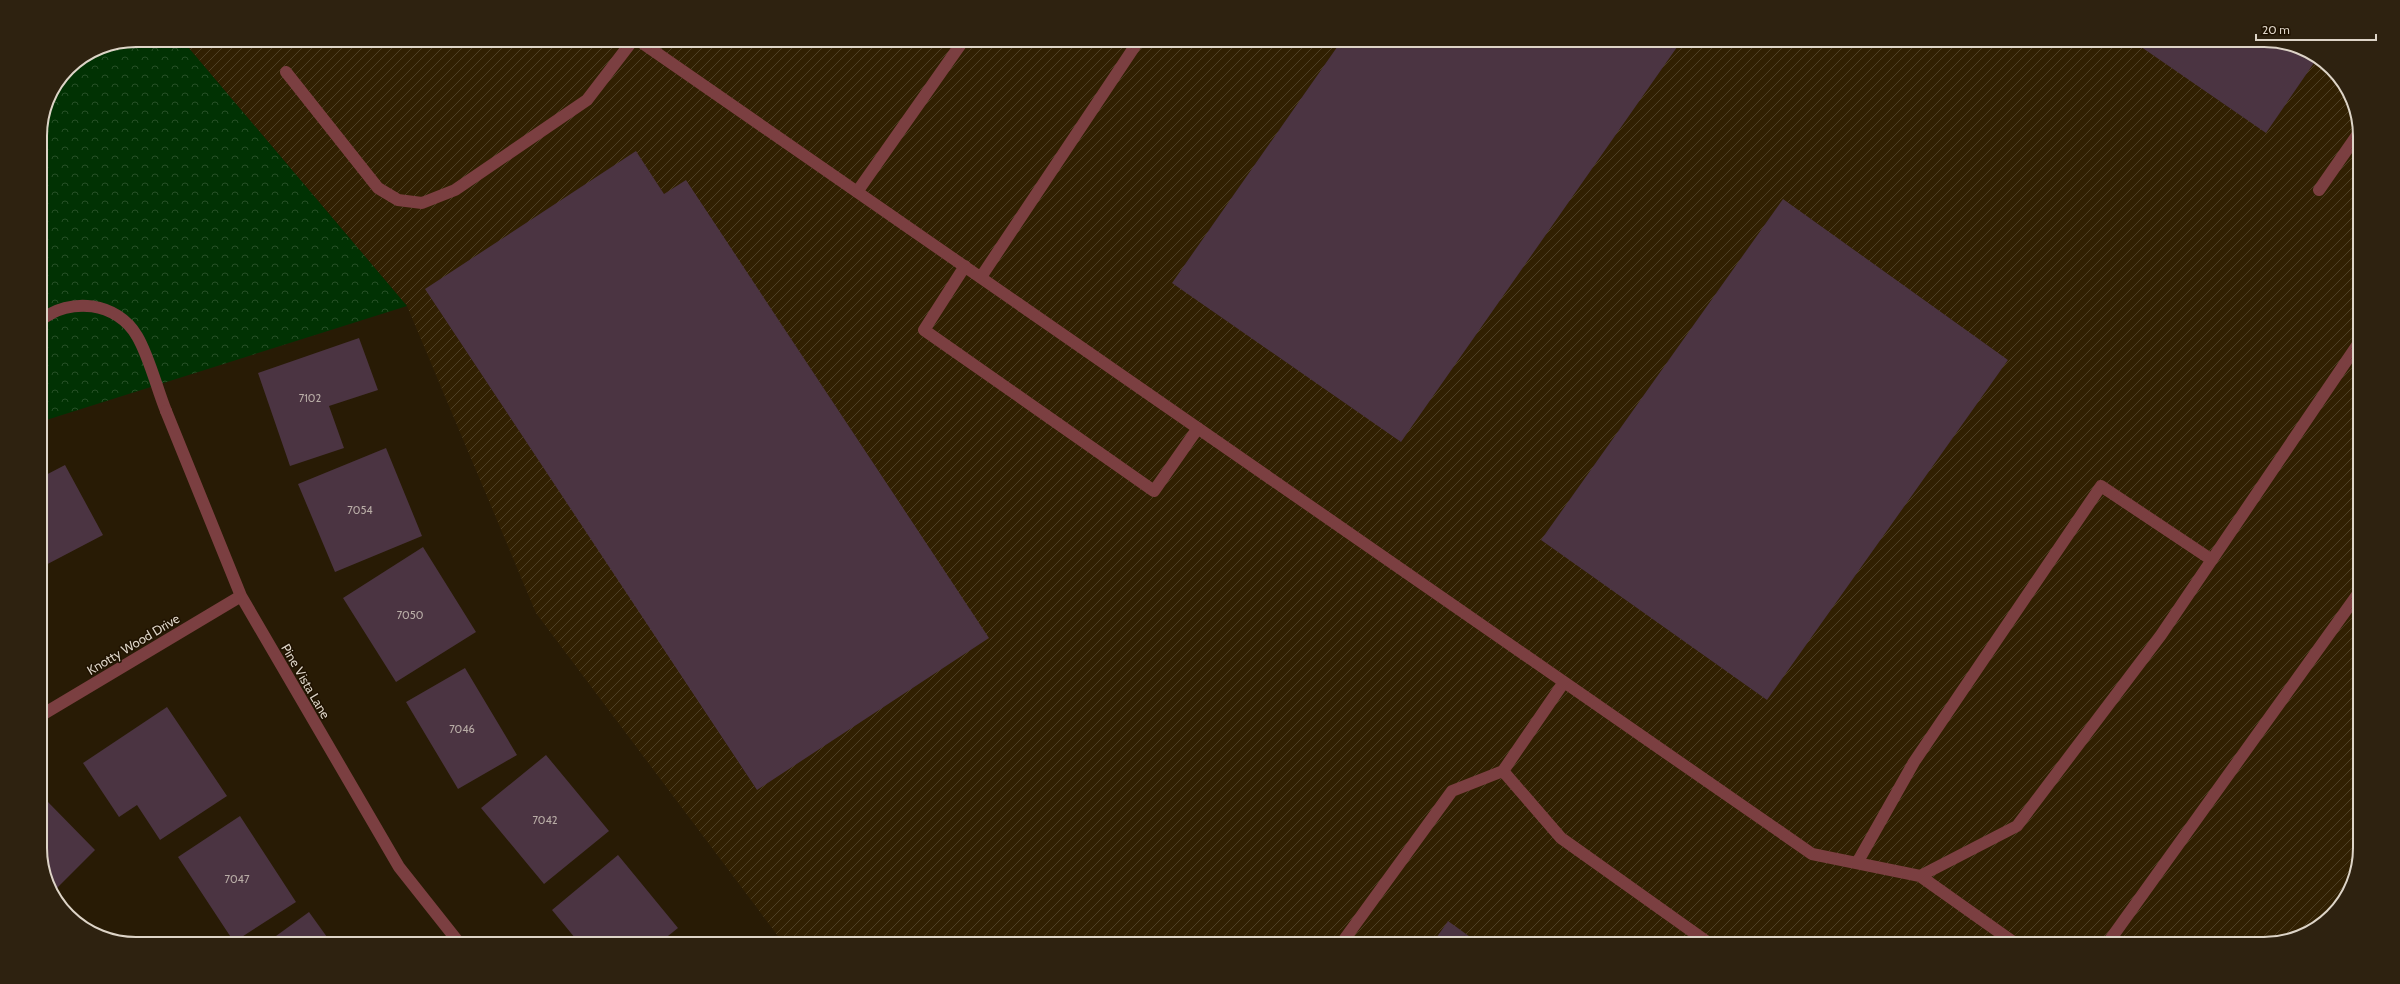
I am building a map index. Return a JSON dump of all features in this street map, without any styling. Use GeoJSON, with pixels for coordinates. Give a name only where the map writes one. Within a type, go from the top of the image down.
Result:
{"type":"FeatureCollection","features":[{"type":"Feature","properties":{"kind":"street"},"geometry":{"type":"LineString","coordinates":[[286,72],[378,188],[398,200],[422,203],[456,190],[587,100],[629,47]]}},
{"type":"Feature","properties":{"kind":"street"},"geometry":{"type":"LineString","coordinates":[[648,47],[1812,854],[1920,876],[2006,937]]}},
{"type":"Feature","properties":{"kind":"street"},"geometry":{"type":"LineString","coordinates":[[857,192],[958,47]]}},
{"type":"Feature","properties":{"kind":"street"},"geometry":{"type":"LineString","coordinates":[[981,277],[1135,47]]}},
{"type":"Feature","properties":{"kind":"street"},"geometry":{"type":"LineString","coordinates":[[2319,190],[2353,141]]}},
{"type":"Feature","properties":{"kind":"street"},"geometry":{"type":"LineString","coordinates":[[965,266],[924,330],[1154,491],[1198,428]]}},
{"type":"Feature","properties":{"kind":"street","name":"Pine Vista Lane"},"geometry":{"type":"LineString","coordinates":[[47,318],[77,304],[96,306],[126,322],[137,336],[241,596],[399,867],[454,937]]}},
{"type":"Feature","properties":{"kind":"street"},"geometry":{"type":"LineString","coordinates":[[1920,876],[2017,826],[2161,635],[2353,351]]}},
{"type":"Feature","properties":{"kind":"street"},"geometry":{"type":"LineString","coordinates":[[1857,863],[1914,762],[2100,486],[2212,560]]}},
{"type":"Feature","properties":{"kind":"street","name":"Knotty Wood Drive"},"geometry":{"type":"LineString","coordinates":[[47,712],[241,596]]}},
{"type":"Feature","properties":{"kind":"street"},"geometry":{"type":"LineString","coordinates":[[2112,937],[2353,601]]}},
{"type":"Feature","properties":{"kind":"street"},"geometry":{"type":"LineString","coordinates":[[1346,937],[1452,790],[1503,771],[1564,682]]}},
{"type":"Feature","properties":{"kind":"street"},"geometry":{"type":"LineString","coordinates":[[1503,771],[1561,838],[1700,937]]}},
{"type":"Feature","properties":{"kind":"shaded area"},"geometry":{"type":"Polygon","coordinates":[[[188,47],[2270,47],[2293,52],[2313,62],[2331,77],[2344,97],[2348,107],[2353,130],[2353,848],[2348,877],[2338,897],[2323,915],[2298,930],[2287,934],[2264,937],[779,937],[536,613],[407,306],[188,47]]]}},
{"type":"Feature","properties":{"kind":"green space"},"geometry":{"type":"Polygon","coordinates":[[[130,47],[188,47],[407,306],[47,420],[47,130],[50,113],[62,87],[77,69],[91,59],[113,50],[130,47]]]}},
{"type":"Feature","properties":{"kind":"building"},"geometry":{"type":"Polygon","coordinates":[[[1337,47],[1677,47],[1401,442],[1172,283],[1337,47]]]}},
{"type":"Feature","properties":{"kind":"building"},"geometry":{"type":"Polygon","coordinates":[[[2141,47],[2270,47],[2293,52],[2313,62],[2314,63],[2266,133],[2141,47]]]}},
{"type":"Feature","properties":{"kind":"building"},"geometry":{"type":"Polygon","coordinates":[[[636,151],[664,194],[686,180],[989,638],[757,790],[425,289],[636,151]]]}},
{"type":"Feature","properties":{"kind":"building"},"geometry":{"type":"Polygon","coordinates":[[[1783,199],[2008,360],[1767,700],[1541,540],[1783,199]]]}},
{"type":"Feature","properties":{"kind":"building"},"geometry":{"type":"Polygon","coordinates":[[[359,338],[378,390],[329,406],[344,448],[290,466],[258,373],[359,338]]]}},
{"type":"Feature","properties":{"kind":"building"},"geometry":{"type":"Polygon","coordinates":[[[386,448],[422,536],[335,572],[298,484],[386,448]]]}},
{"type":"Feature","properties":{"kind":"building"},"geometry":{"type":"Polygon","coordinates":[[[65,465],[103,535],[47,564],[47,474],[65,465]]]}},
{"type":"Feature","properties":{"kind":"building"},"geometry":{"type":"Polygon","coordinates":[[[423,547],[476,632],[396,682],[343,598],[423,547]]]}},
{"type":"Feature","properties":{"kind":"building"},"geometry":{"type":"Polygon","coordinates":[[[465,668],[517,755],[458,789],[406,702],[465,668]]]}},
{"type":"Feature","properties":{"kind":"building"},"geometry":{"type":"Polygon","coordinates":[[[167,707],[227,796],[160,840],[137,805],[119,817],[83,763],[167,707]]]}},
{"type":"Feature","properties":{"kind":"building"},"geometry":{"type":"Polygon","coordinates":[[[546,755],[609,831],[544,884],[481,808],[546,755]]]}},
{"type":"Feature","properties":{"kind":"building"},"geometry":{"type":"Polygon","coordinates":[[[48,802],[95,850],[57,888],[52,877],[47,854],[48,802]]]}},
{"type":"Feature","properties":{"kind":"building"},"geometry":{"type":"Polygon","coordinates":[[[240,816],[296,902],[242,937],[231,937],[178,857],[240,816]]]}},
{"type":"Feature","properties":{"kind":"building"},"geometry":{"type":"Polygon","coordinates":[[[618,855],[678,928],[667,937],[574,937],[552,910],[618,855]]]}},
{"type":"Feature","properties":{"kind":"building"},"geometry":{"type":"Polygon","coordinates":[[[309,912],[327,937],[275,937],[309,912]]]}},
{"type":"Feature","properties":{"kind":"building"},"geometry":{"type":"Polygon","coordinates":[[[1448,921],[1470,937],[1437,937],[1448,921]]]}}]}
